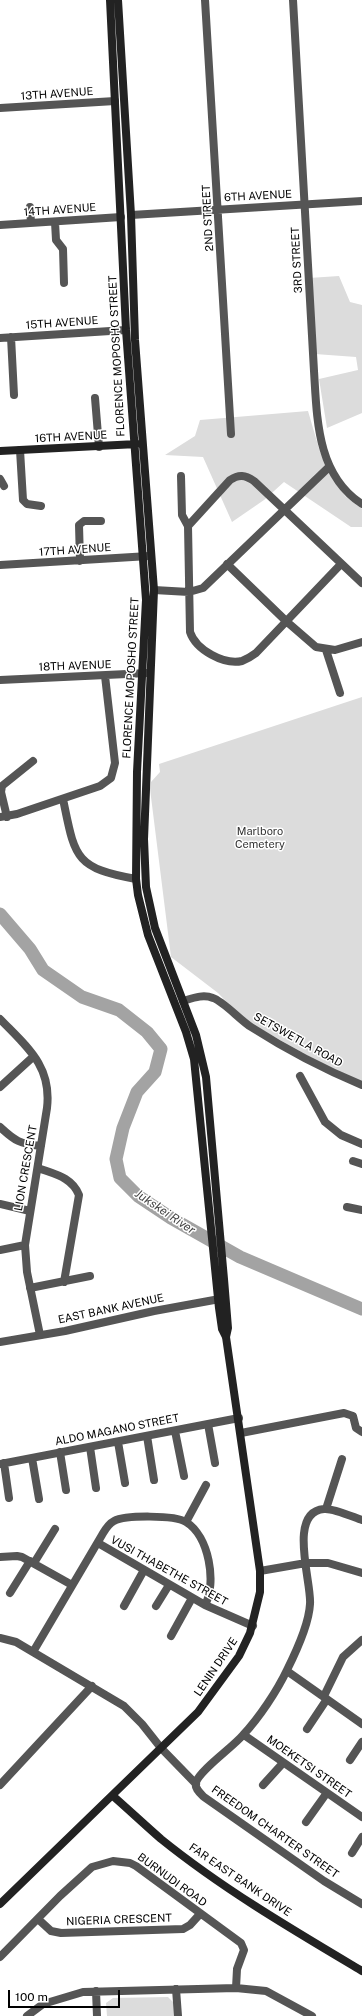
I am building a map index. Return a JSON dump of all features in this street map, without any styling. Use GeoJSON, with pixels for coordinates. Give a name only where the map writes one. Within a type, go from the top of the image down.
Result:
{"type":"FeatureCollection","features":[{"type":"Feature","properties":{"kind":"street","name":"FLORENCE MOPOSHO STREET"},"geometry":{"type":"LineString","coordinates":[[110,0],[126,330],[154,590],[136,805],[136,878],[138,895],[148,935],[169,986],[192,1052],[200,1104],[206,1181],[222,1299]]}},
{"type":"Feature","properties":{"kind":"street","name":"FLORENCE MOPOSHO STREET"},"geometry":{"type":"LineString","coordinates":[[118,0],[130,215],[138,444],[146,612],[147,674],[144,839],[146,887],[155,928],[183,1001],[203,1060],[209,1103],[216,1187],[220,1279]]}},
{"type":"Feature","properties":{"kind":"street","name":"2ND STREET"},"geometry":{"type":"LineString","coordinates":[[205,0],[231,434]]}},
{"type":"Feature","properties":{"kind":"street","name":"3RD STREET"},"geometry":{"type":"LineString","coordinates":[[294,0],[315,387],[323,447],[328,467],[342,488],[362,504]]}},
{"type":"Feature","properties":{"kind":"street","name":"13TH AVENUE"},"geometry":{"type":"LineString","coordinates":[[0,108],[115,101]]}},
{"type":"Feature","properties":{"kind":"street","name":"6TH AVENUE"},"geometry":{"type":"LineString","coordinates":[[130,215],[362,202]]}},
{"type":"Feature","properties":{"kind":"street"},"geometry":{"type":"LineString","coordinates":[[30,207],[31,224]]}},
{"type":"Feature","properties":{"kind":"street","name":"14TH AVENUE"},"geometry":{"type":"LineString","coordinates":[[0,225],[121,217]]}},
{"type":"Feature","properties":{"kind":"street"},"geometry":{"type":"LineString","coordinates":[[55,222],[56,240],[63,249],[64,283]]}},
{"type":"Feature","properties":{"kind":"street","name":"15TH AVENUE"},"geometry":{"type":"LineString","coordinates":[[0,338],[126,330]]}},
{"type":"Feature","properties":{"kind":"street"},"geometry":{"type":"LineString","coordinates":[[11,337],[14,395]]}},
{"type":"Feature","properties":{"kind":"street"},"geometry":{"type":"LineString","coordinates":[[95,398],[99,446]]}},
{"type":"Feature","properties":{"kind":"street","name":"16TH AVENUE"},"geometry":{"type":"LineString","coordinates":[[0,451],[138,444]]}},
{"type":"Feature","properties":{"kind":"street"},"geometry":{"type":"LineString","coordinates":[[20,450],[23,500],[27,504],[41,506]]}},
{"type":"Feature","properties":{"kind":"street"},"geometry":{"type":"LineString","coordinates":[[154,590],[189,592],[203,588],[328,467]]}},
{"type":"Feature","properties":{"kind":"street"},"geometry":{"type":"LineString","coordinates":[[181,476],[182,515],[188,526],[190,632],[198,646],[227,661],[242,661],[251,657],[341,564]]}},
{"type":"Feature","properties":{"kind":"street"},"geometry":{"type":"LineString","coordinates":[[188,526],[230,480],[240,476],[245,476],[254,481],[362,583]]}},
{"type":"Feature","properties":{"kind":"street"},"geometry":{"type":"LineString","coordinates":[[80,561],[79,525],[81,522],[101,521]]}},
{"type":"Feature","properties":{"kind":"street","name":"17TH AVENUE"},"geometry":{"type":"LineString","coordinates":[[0,566],[151,556]]}},
{"type":"Feature","properties":{"kind":"street"},"geometry":{"type":"LineString","coordinates":[[227,564],[286,622],[316,647],[326,650],[335,650],[362,642]]}},
{"type":"Feature","properties":{"kind":"street"},"geometry":{"type":"LineString","coordinates":[[326,650],[340,693]]}},
{"type":"Feature","properties":{"kind":"street","name":"18TH AVENUE"},"geometry":{"type":"LineString","coordinates":[[0,680],[147,674]]}},
{"type":"Feature","properties":{"kind":"street"},"geometry":{"type":"LineString","coordinates":[[32,761],[2,786],[1,792],[4,817],[100,786],[111,778],[115,763],[105,676]]}},
{"type":"Feature","properties":{"kind":"street"},"geometry":{"type":"LineString","coordinates":[[63,799],[70,834],[82,859],[88,864],[107,873],[136,878]]}},
{"type":"Feature","properties":{"kind":"street","name":"SETSWETLA ROAD"},"geometry":{"type":"LineString","coordinates":[[183,1001],[199,996],[215,998],[240,1020],[273,1041],[314,1064],[362,1086]]}},
{"type":"Feature","properties":{"kind":"street","name":"LION CRESCENT"},"geometry":{"type":"LineString","coordinates":[[0,1019],[34,1056],[45,1075],[48,1092],[38,1168],[25,1245],[30,1288],[40,1335]]}},
{"type":"Feature","properties":{"kind":"street"},"geometry":{"type":"LineString","coordinates":[[0,1087],[34,1056]]}},
{"type":"Feature","properties":{"kind":"street"},"geometry":{"type":"LineString","coordinates":[[300,1076],[325,1122],[341,1136],[362,1144]]}},
{"type":"Feature","properties":{"kind":"street"},"geometry":{"type":"LineString","coordinates":[[200,1104],[209,1103]]}},
{"type":"Feature","properties":{"kind":"street"},"geometry":{"type":"LineString","coordinates":[[0,1127],[16,1142],[25,1145],[41,1146]]}},
{"type":"Feature","properties":{"kind":"street"},"geometry":{"type":"LineString","coordinates":[[353,1161],[362,1164]]}},
{"type":"Feature","properties":{"kind":"street"},"geometry":{"type":"LineString","coordinates":[[38,1168],[63,1178],[74,1186],[79,1195],[64,1282]]}},
{"type":"Feature","properties":{"kind":"street"},"geometry":{"type":"LineString","coordinates":[[0,1204],[30,1211]]}},
{"type":"Feature","properties":{"kind":"street"},"geometry":{"type":"LineString","coordinates":[[347,1207],[362,1210]]}},
{"type":"Feature","properties":{"kind":"street"},"geometry":{"type":"LineString","coordinates":[[0,1250],[25,1245]]}},
{"type":"Feature","properties":{"kind":"street"},"geometry":{"type":"LineString","coordinates":[[30,1288],[90,1276]]}},
{"type":"Feature","properties":{"kind":"street","name":"EAST BANK AVENUE"},"geometry":{"type":"LineString","coordinates":[[0,1342],[222,1299]]}},
{"type":"Feature","properties":{"kind":"street","name":"LENIN DRIVE"},"geometry":{"type":"LineString","coordinates":[[0,1904],[198,1712],[239,1656],[253,1626],[260,1592],[260,1570],[226,1337],[222,1329],[222,1299]]}},
{"type":"Feature","properties":{"kind":"street"},"geometry":{"type":"LineString","coordinates":[[241,1433],[344,1413],[353,1416],[356,1428],[362,1432]]}},
{"type":"Feature","properties":{"kind":"street","name":"ALDO MAGANO STREET"},"geometry":{"type":"LineString","coordinates":[[2,1464],[238,1418]]}},
{"type":"Feature","properties":{"kind":"street"},"geometry":{"type":"LineString","coordinates":[[208,1424],[215,1463]]}},
{"type":"Feature","properties":{"kind":"street"},"geometry":{"type":"LineString","coordinates":[[175,1431],[184,1476]]}},
{"type":"Feature","properties":{"kind":"street"},"geometry":{"type":"LineString","coordinates":[[147,1436],[154,1480]]}},
{"type":"Feature","properties":{"kind":"street"},"geometry":{"type":"LineString","coordinates":[[118,1442],[125,1483]]}},
{"type":"Feature","properties":{"kind":"street"},"geometry":{"type":"LineString","coordinates":[[90,1447],[96,1488]]}},
{"type":"Feature","properties":{"kind":"street"},"geometry":{"type":"LineString","coordinates":[[60,1452],[66,1490]]}},
{"type":"Feature","properties":{"kind":"street"},"geometry":{"type":"LineString","coordinates":[[32,1458],[39,1499]]}},
{"type":"Feature","properties":{"kind":"street"},"geometry":{"type":"LineString","coordinates":[[342,1459],[326,1509],[362,1520]]}},
{"type":"Feature","properties":{"kind":"street"},"geometry":{"type":"LineString","coordinates":[[2,1464],[9,1498]]}},
{"type":"Feature","properties":{"kind":"street"},"geometry":{"type":"LineString","coordinates":[[186,1522],[206,1485]]}},
{"type":"Feature","properties":{"kind":"street","name":"FREEDOM CHARTER STREET"},"geometry":{"type":"LineString","coordinates":[[326,1509],[312,1515],[305,1527],[303,1546],[310,1605],[299,1643],[287,1671],[244,1735],[198,1778],[196,1784],[200,1793],[210,1801],[324,1882],[362,1904]]}},
{"type":"Feature","properties":{"kind":"street"},"geometry":{"type":"LineString","coordinates":[[33,1652],[110,1524],[118,1520],[176,1518],[186,1522],[196,1532],[209,1561],[212,1584],[205,1605]]}},
{"type":"Feature","properties":{"kind":"street"},"geometry":{"type":"LineString","coordinates":[[10,1593],[55,1529]]}},
{"type":"Feature","properties":{"kind":"street","name":"VUSI THABETHE STREET"},"geometry":{"type":"LineString","coordinates":[[98,1543],[205,1605],[253,1626]]}},
{"type":"Feature","properties":{"kind":"street"},"geometry":{"type":"LineString","coordinates":[[0,1558],[17,1556],[32,1562],[72,1585]]}},
{"type":"Feature","properties":{"kind":"street"},"geometry":{"type":"LineString","coordinates":[[260,1570],[306,1563],[334,1564],[362,1573]]}},
{"type":"Feature","properties":{"kind":"street"},"geometry":{"type":"LineString","coordinates":[[124,1606],[144,1570]]}},
{"type":"Feature","properties":{"kind":"street"},"geometry":{"type":"LineString","coordinates":[[156,1606],[169,1585]]}},
{"type":"Feature","properties":{"kind":"street"},"geometry":{"type":"LineString","coordinates":[[172,1636],[192,1598]]}},
{"type":"Feature","properties":{"kind":"street"},"geometry":{"type":"LineString","coordinates":[[0,1638],[10,1639],[33,1652],[92,1686],[132,1714],[161,1748],[196,1784]]}},
{"type":"Feature","properties":{"kind":"street"},"geometry":{"type":"LineString","coordinates":[[307,1729],[326,1697],[343,1657],[362,1640]]}},
{"type":"Feature","properties":{"kind":"street"},"geometry":{"type":"LineString","coordinates":[[287,1671],[326,1697],[362,1724]]}},
{"type":"Feature","properties":{"kind":"street"},"geometry":{"type":"LineString","coordinates":[[0,1785],[92,1686]]}},
{"type":"Feature","properties":{"kind":"street","name":"MOEKETSI STREET"},"geometry":{"type":"LineString","coordinates":[[244,1735],[326,1794],[362,1817]]}},
{"type":"Feature","properties":{"kind":"street"},"geometry":{"type":"LineString","coordinates":[[350,1760],[362,1742]]}},
{"type":"Feature","properties":{"kind":"street"},"geometry":{"type":"LineString","coordinates":[[263,1785],[283,1763]]}},
{"type":"Feature","properties":{"kind":"street"},"geometry":{"type":"LineString","coordinates":[[306,1822],[326,1794]]}},
{"type":"Feature","properties":{"kind":"street","name":"FAR EAST BANK DRIVE"},"geometry":{"type":"LineString","coordinates":[[113,1796],[162,1839],[194,1863],[268,1914],[362,1971]]}},
{"type":"Feature","properties":{"kind":"street"},"geometry":{"type":"LineString","coordinates":[[352,1853],[362,1837]]}},
{"type":"Feature","properties":{"kind":"street","name":"BURNUDI ROAD"},"geometry":{"type":"LineString","coordinates":[[0,1957],[92,1867],[113,1861],[130,1863],[244,1947],[244,1954],[238,1968],[236,1988]]}},
{"type":"Feature","properties":{"kind":"street","name":"NIGERIA CRESCENT"},"geometry":{"type":"LineString","coordinates":[[38,1919],[51,1931],[69,1933],[183,1929],[190,1925],[200,1914]]}},
{"type":"Feature","properties":{"kind":"street"},"geometry":{"type":"LineString","coordinates":[[27,2016],[43,2004],[55,1999],[83,1992],[236,1988],[266,1991],[312,2016]]}},
{"type":"Feature","properties":{"kind":"street"},"geometry":{"type":"LineString","coordinates":[[176,1989],[178,2016]]}},
{"type":"Feature","properties":{"kind":"street"},"geometry":{"type":"LineString","coordinates":[[96,1991],[97,2016]]}},
{"type":"Feature","properties":{"kind":"green space"},"geometry":{"type":"Polygon","coordinates":[[[339,276],[350,302],[362,305],[362,413],[327,428],[319,379],[358,370],[356,357],[315,354],[309,278],[339,276]]]}},
{"type":"Feature","properties":{"kind":"green space"},"geometry":{"type":"Polygon","coordinates":[[[308,411],[320,452],[345,496],[362,509],[362,527],[351,527],[284,482],[264,500],[232,522],[203,457],[165,455],[195,436],[200,420],[308,411]]]}},
{"type":"Feature","properties":{"kind":"green space","name":"Marlboro Cemetery"},"geometry":{"type":"Polygon","coordinates":[[[362,697],[362,1083],[340,1074],[243,1019],[218,993],[171,957],[150,789],[151,782],[160,772],[159,764],[362,697]]]}},
{"type":"Feature","properties":{"kind":"green space"},"geometry":{"type":"Polygon","coordinates":[[[168,1997],[175,2004],[175,2016],[107,2016],[106,2003],[113,1998],[168,1997]]]}},
{"type":"Feature","properties":{"kind":"waterway","name":"Jukskei River"},"geometry":{"type":"LineString","coordinates":[[0,914],[30,949],[43,970],[82,997],[119,1010],[147,1032],[161,1049],[155,1072],[137,1092],[123,1128],[116,1159],[120,1178],[138,1196],[171,1218],[240,1257],[362,1309]]}}]}
